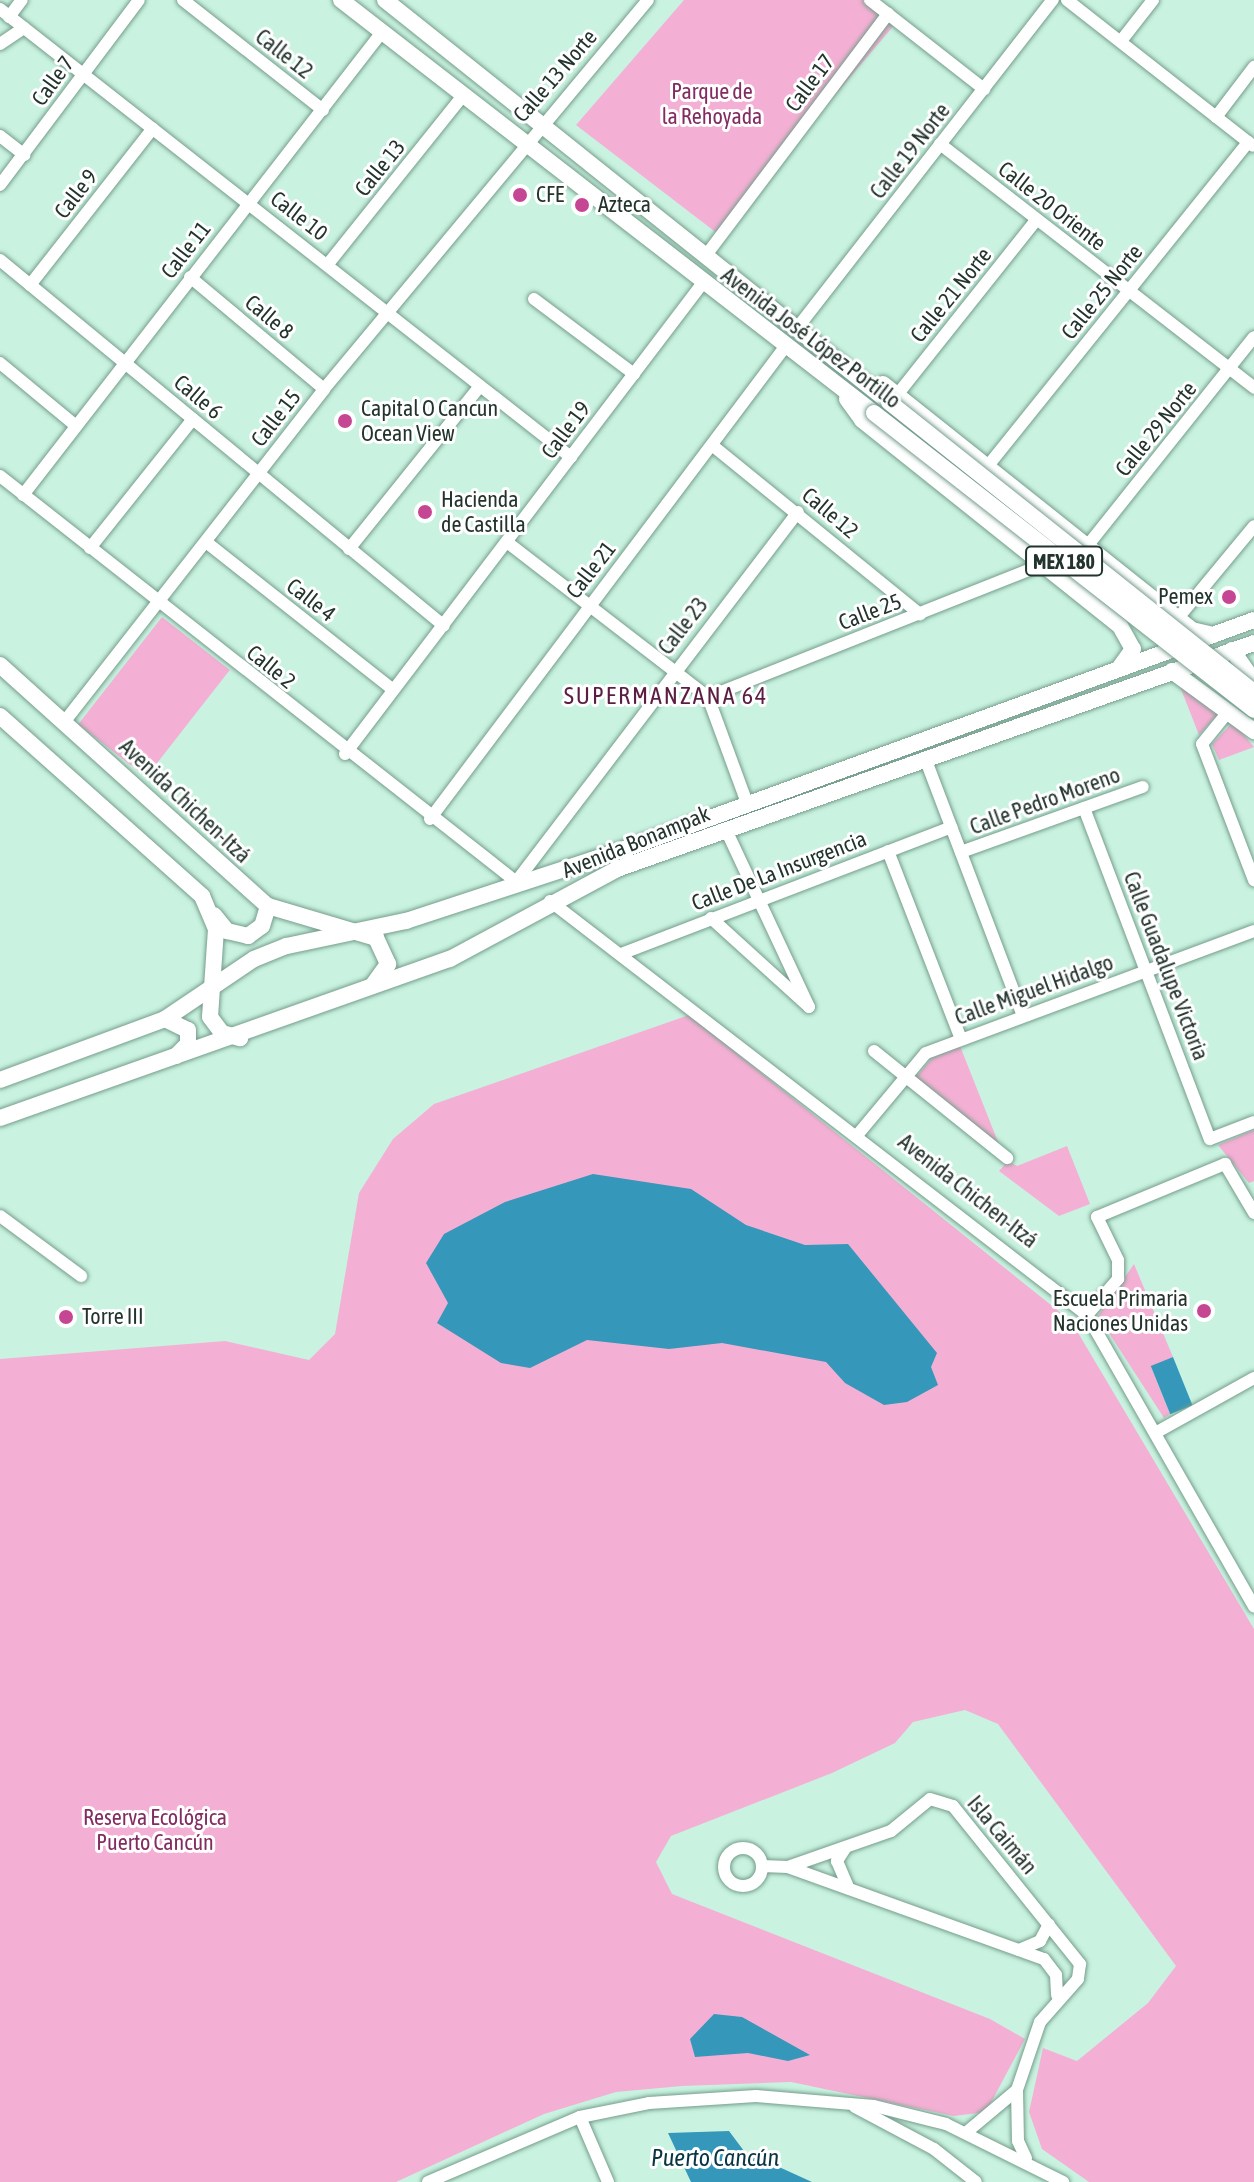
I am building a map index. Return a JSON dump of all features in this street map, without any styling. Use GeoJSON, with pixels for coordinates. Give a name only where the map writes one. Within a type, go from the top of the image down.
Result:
{"type":"FeatureCollection","features":[{"type":"Feature","properties":{"kind":"main road","name":"Avenida José López Portillo"},"geometry":{"type":"LineString","coordinates":[[341,0],[702,284],[874,413],[1254,710]]}},
{"type":"Feature","properties":{"kind":"main road","name":"Avenida José López Portillo"},"geometry":{"type":"LineString","coordinates":[[395,3],[538,123],[707,254],[855,375],[893,398],[1254,692]]}},
{"type":"Feature","properties":{"kind":"main road"},"geometry":{"type":"LineString","coordinates":[[841,391],[862,420],[1047,563],[1120,626],[1133,649],[1117,670]]}},
{"type":"Feature","properties":{"kind":"main road"},"geometry":{"type":"LineString","coordinates":[[893,398],[987,467],[1178,618],[1213,635]]}},
{"type":"Feature","properties":{"kind":"main road"},"geometry":{"type":"LineString","coordinates":[[1120,626],[1139,630],[1150,622],[1148,593]]}},
{"type":"Feature","properties":{"kind":"main road","name":"Avenida Bonampak"},"geometry":{"type":"LineString","coordinates":[[0,1080],[165,1019],[211,987],[287,946],[360,930],[517,883],[1254,620]]}},
{"type":"Feature","properties":{"kind":"main road","name":"Avenida Bonampak"},"geometry":{"type":"LineString","coordinates":[[0,1118],[176,1056],[241,1038],[490,943],[550,901],[726,830],[1254,643]]}},
{"type":"Feature","properties":{"kind":"main road"},"geometry":{"type":"LineString","coordinates":[[1230,713],[1235,689],[1254,682],[1232,650]]}},
{"type":"Feature","properties":{"kind":"main road","name":"Avenida Chichen-Itzá"},"geometry":{"type":"LineString","coordinates":[[0,665],[268,906],[360,930]]}},
{"type":"Feature","properties":{"kind":"main road"},"geometry":{"type":"LineString","coordinates":[[1172,671],[1254,731]]}},
{"type":"Feature","properties":{"kind":"main road"},"geometry":{"type":"LineString","coordinates":[[0,716],[239,938],[258,931],[268,906]]}},
{"type":"Feature","properties":{"kind":"main road"},"geometry":{"type":"LineString","coordinates":[[211,912],[218,950],[211,987],[213,1024],[241,1038]]}},
{"type":"Feature","properties":{"kind":"main road"},"geometry":{"type":"LineString","coordinates":[[360,930],[383,946],[388,964],[381,980],[360,993]]}},
{"type":"Feature","properties":{"kind":"main road"},"geometry":{"type":"LineString","coordinates":[[165,1019],[188,1030],[188,1044],[176,1056]]}},
{"type":"Feature","properties":{"kind":"street"},"geometry":{"type":"LineString","coordinates":[[5,13],[22,0]]}},
{"type":"Feature","properties":{"kind":"street","name":"Calle 7"},"geometry":{"type":"LineString","coordinates":[[0,185],[139,0]]}},
{"type":"Feature","properties":{"kind":"street","name":"Calle 12"},"geometry":{"type":"LineString","coordinates":[[183,0],[323,110]]}},
{"type":"Feature","properties":{"kind":"street","name":"Calle 13 Norte"},"geometry":{"type":"LineString","coordinates":[[524,143],[538,123],[648,0]]}},
{"type":"Feature","properties":{"kind":"street"},"geometry":{"type":"LineString","coordinates":[[870,0],[984,89]]}},
{"type":"Feature","properties":{"kind":"street","name":"Calle 19 Norte"},"geometry":{"type":"LineString","coordinates":[[798,327],[1053,0]]}},
{"type":"Feature","properties":{"kind":"street"},"geometry":{"type":"LineString","coordinates":[[1067,0],[1251,145]]}},
{"type":"Feature","properties":{"kind":"street"},"geometry":{"type":"LineString","coordinates":[[1121,41],[1153,0]]}},
{"type":"Feature","properties":{"kind":"street","name":"Calle 10"},"geometry":{"type":"LineString","coordinates":[[5,13],[571,457]]}},
{"type":"Feature","properties":{"kind":"street","name":"Calle 17"},"geometry":{"type":"LineString","coordinates":[[707,254],[888,14]]}},
{"type":"Feature","properties":{"kind":"street"},"geometry":{"type":"LineString","coordinates":[[0,44],[24,28]]}},
{"type":"Feature","properties":{"kind":"street","name":"Calle 11"},"geometry":{"type":"LineString","coordinates":[[23,495],[382,32]]}},
{"type":"Feature","properties":{"kind":"street"},"geometry":{"type":"LineString","coordinates":[[1216,117],[1254,67]]}},
{"type":"Feature","properties":{"kind":"street","name":"Calle 13"},"geometry":{"type":"LineString","coordinates":[[328,264],[462,97]]}},
{"type":"Feature","properties":{"kind":"street","name":"Calle 9"},"geometry":{"type":"LineString","coordinates":[[30,285],[153,128]]}},
{"type":"Feature","properties":{"kind":"street"},"geometry":{"type":"LineString","coordinates":[[0,136],[24,155]]}},
{"type":"Feature","properties":{"kind":"street","name":"Calle 15"},"geometry":{"type":"LineString","coordinates":[[65,721],[162,604],[324,389],[524,143]]}},
{"type":"Feature","properties":{"kind":"street","name":"Calle 20 Oriente"},"geometry":{"type":"LineString","coordinates":[[940,144],[1254,388]]}},
{"type":"Feature","properties":{"kind":"street","name":"Calle 25 Norte"},"geometry":{"type":"LineString","coordinates":[[987,467],[1128,291],[1251,145]]}},
{"type":"Feature","properties":{"kind":"street","name":"Calle 21 Norte"},"geometry":{"type":"LineString","coordinates":[[893,398],[1036,220]]}},
{"type":"Feature","properties":{"kind":"street","name":"Calle 6"},"geometry":{"type":"LineString","coordinates":[[0,260],[444,626]]}},
{"type":"Feature","properties":{"kind":"street","name":"Calle 8"},"geometry":{"type":"LineString","coordinates":[[190,277],[324,389]]}},
{"type":"Feature","properties":{"kind":"street","name":"Calle 19"},"geometry":{"type":"LineString","coordinates":[[345,754],[702,284]]}},
{"type":"Feature","properties":{"kind":"street"},"geometry":{"type":"LineString","coordinates":[[534,299],[634,374]]}},
{"type":"Feature","properties":{"kind":"street","name":"Calle 29 Norte"},"geometry":{"type":"LineString","coordinates":[[1088,545],[1254,337]]}},
{"type":"Feature","properties":{"kind":"street","name":"Calle 21"},"geometry":{"type":"LineString","coordinates":[[430,819],[785,347]]}},
{"type":"Feature","properties":{"kind":"street"},"geometry":{"type":"LineString","coordinates":[[0,363],[75,425]]}},
{"type":"Feature","properties":{"kind":"street"},"geometry":{"type":"LineString","coordinates":[[349,549],[480,386]]}},
{"type":"Feature","properties":{"kind":"street"},"geometry":{"type":"LineString","coordinates":[[90,548],[193,419]]}},
{"type":"Feature","properties":{"kind":"street","name":"Calle 12"},"geometry":{"type":"LineString","coordinates":[[713,446],[920,614]]}},
{"type":"Feature","properties":{"kind":"street","name":"Calle 2"},"geometry":{"type":"LineString","coordinates":[[0,476],[345,754],[517,883]]}},
{"type":"Feature","properties":{"kind":"street","name":"Calle 23"},"geometry":{"type":"LineString","coordinates":[[517,883],[673,671],[798,512]]}},
{"type":"Feature","properties":{"kind":"street"},"geometry":{"type":"LineString","coordinates":[[1178,618],[1254,526]]}},
{"type":"Feature","properties":{"kind":"street","name":"Calle 4"},"geometry":{"type":"LineString","coordinates":[[206,542],[392,689]]}},
{"type":"Feature","properties":{"kind":"street"},"geometry":{"type":"LineString","coordinates":[[508,543],[708,697],[747,803]]}},
{"type":"Feature","properties":{"kind":"street","name":"Calle 25"},"geometry":{"type":"LineString","coordinates":[[708,697],[1047,563]]}},
{"type":"Feature","properties":{"kind":"street"},"geometry":{"type":"LineString","coordinates":[[1230,713],[1202,744],[1254,880]]}},
{"type":"Feature","properties":{"kind":"street"},"geometry":{"type":"LineString","coordinates":[[925,758],[1022,1014]]}},
{"type":"Feature","properties":{"kind":"street","name":"Calle Pedro Moreno"},"geometry":{"type":"LineString","coordinates":[[961,852],[1143,787]]}},
{"type":"Feature","properties":{"kind":"street","name":"Calle Guadalupe Victoria"},"geometry":{"type":"LineString","coordinates":[[1084,808],[1210,1139],[1254,1122]]}},
{"type":"Feature","properties":{"kind":"street","name":"Calle De La Insurgencia"},"geometry":{"type":"LineString","coordinates":[[621,954],[756,899],[951,827]]}},
{"type":"Feature","properties":{"kind":"street"},"geometry":{"type":"LineString","coordinates":[[711,918],[806,1008],[726,830]]}},
{"type":"Feature","properties":{"kind":"street"},"geometry":{"type":"LineString","coordinates":[[888,851],[960,1037]]}},
{"type":"Feature","properties":{"kind":"street","name":"Avenida Chichen-Itzá"},"geometry":{"type":"LineString","coordinates":[[550,901],[859,1133],[1087,1315],[1157,1432],[1254,1607]]}},
{"type":"Feature","properties":{"kind":"street","name":"Calle Miguel Hidalgo"},"geometry":{"type":"LineString","coordinates":[[859,1133],[926,1053],[960,1037],[1254,931]]}},
{"type":"Feature","properties":{"kind":"street"},"geometry":{"type":"LineString","coordinates":[[874,1051],[1007,1158]]}},
{"type":"Feature","properties":{"kind":"street"},"geometry":{"type":"LineString","coordinates":[[1087,1315],[1118,1279],[1118,1260],[1097,1217],[1225,1164],[1250,1192],[1254,1213]]}},
{"type":"Feature","properties":{"kind":"street"},"geometry":{"type":"LineString","coordinates":[[0,1216],[81,1276]]}},
{"type":"Feature","properties":{"kind":"street"},"geometry":{"type":"LineString","coordinates":[[1157,1432],[1254,1378]]}},
{"type":"Feature","properties":{"kind":"street","name":"Isla Caimán"},"geometry":{"type":"LineString","coordinates":[[788,1867],[901,1826],[930,1799],[943,1800],[1049,1924],[1081,1971],[1057,1995],[1017,2090],[1018,2141],[1026,2158]]}},
{"type":"Feature","properties":{"kind":"street"},"geometry":{"type":"LineString","coordinates":[[846,1847],[837,1861],[849,1889]]}},
{"type":"Feature","properties":{"kind":"street","name":"Isla Caimán"},"geometry":{"type":"LineString","coordinates":[[762,1866],[788,1867],[1019,1950],[1052,1967],[1057,1995]]}},
{"type":"Feature","properties":{"kind":"street"},"geometry":{"type":"LineString","coordinates":[[1019,1950],[1040,1941],[1049,1924]]}},
{"type":"Feature","properties":{"kind":"street","name":"Isla Caimán"},"geometry":{"type":"LineString","coordinates":[[968,2131],[1017,2090]]}},
{"type":"Feature","properties":{"kind":"street"},"geometry":{"type":"LineString","coordinates":[[428,2182],[580,2117],[649,2103],[756,2096],[845,2102],[946,2124],[1026,2158],[1063,2182]]}},
{"type":"Feature","properties":{"kind":"street"},"geometry":{"type":"LineString","coordinates":[[845,2102],[934,2149],[976,2182]]}},
{"type":"Feature","properties":{"kind":"street"},"geometry":{"type":"LineString","coordinates":[[580,2117],[608,2182]]}},
{"type":"Feature","properties":{"kind":"street"},"geometry":{"type":"LineString","coordinates":[[934,2149],[946,2124]]}},
{"type":"Feature","properties":{"kind":"green space","name":"Parque de la Rehoyada"},"geometry":{"type":"Polygon","coordinates":[[[684,0],[864,0],[895,24],[718,234],[576,125],[684,0]]]}},
{"type":"Feature","properties":{"kind":"green space"},"geometry":{"type":"Polygon","coordinates":[[[162,617],[230,670],[146,777],[78,724],[162,617]]]}},
{"type":"Feature","properties":{"kind":"green space"},"geometry":{"type":"Polygon","coordinates":[[[1179,684],[1219,713],[1199,735],[1179,684]]]}},
{"type":"Feature","properties":{"kind":"green space"},"geometry":{"type":"Polygon","coordinates":[[[1233,722],[1254,747],[1219,760],[1212,744],[1233,722]]]}},
{"type":"Feature","properties":{"kind":"green space","name":"Reserva Ecológica Puerto Cancún"},"geometry":{"type":"Polygon","coordinates":[[[689,1015],[1071,1321],[1254,1629],[1254,2182],[1089,2182],[1042,2149],[1029,2112],[1043,2048],[1077,2061],[1148,2003],[1176,1966],[998,1724],[965,1710],[913,1722],[895,1743],[832,1773],[671,1836],[656,1862],[672,1894],[990,2019],[1025,2039],[986,2112],[954,2116],[791,2082],[682,2086],[616,2092],[544,2114],[396,2182],[0,2182],[0,1359],[225,1341],[309,1360],[335,1334],[359,1193],[393,1139],[434,1104],[689,1015]]]}},
{"type":"Feature","properties":{"kind":"green space"},"geometry":{"type":"Polygon","coordinates":[[[960,1046],[1002,1152],[915,1078],[932,1058],[960,1046]]]}},
{"type":"Feature","properties":{"kind":"green space"},"geometry":{"type":"Polygon","coordinates":[[[1254,1130],[1254,1181],[1249,1183],[1218,1145],[1254,1130]]]}},
{"type":"Feature","properties":{"kind":"green space"},"geometry":{"type":"Polygon","coordinates":[[[1067,1146],[1090,1204],[1059,1216],[999,1171],[1008,1161],[1017,1166],[1067,1146]]]}},
{"type":"Feature","properties":{"kind":"green space"},"geometry":{"type":"Polygon","coordinates":[[[1134,1264],[1173,1357],[1151,1367],[1170,1414],[1164,1418],[1098,1316],[1134,1264]]]}},
{"type":"Feature","properties":{"kind":"water"},"geometry":{"type":"Polygon","coordinates":[[[593,1174],[691,1189],[746,1225],[805,1245],[848,1244],[937,1353],[931,1367],[938,1385],[907,1402],[884,1405],[845,1383],[826,1362],[722,1343],[669,1349],[587,1340],[530,1368],[501,1363],[437,1323],[448,1303],[426,1263],[444,1234],[505,1202],[593,1174]]]}},
{"type":"Feature","properties":{"kind":"water"},"geometry":{"type":"Polygon","coordinates":[[[1173,1357],[1192,1405],[1170,1414],[1151,1366],[1173,1357]]]}},
{"type":"Feature","properties":{"kind":"water"},"geometry":{"type":"Polygon","coordinates":[[[714,2014],[742,2017],[810,2055],[788,2061],[748,2053],[695,2057],[690,2039],[714,2014]]]}},
{"type":"Feature","properties":{"kind":"water","name":"Puerto Cancún"},"geometry":{"type":"Polygon","coordinates":[[[729,2131],[744,2151],[812,2182],[691,2182],[668,2133],[729,2131]]]}},
{"type":"Feature","properties":{"kind":"place","name":"CFE"},"geometry":{"type":"Point","coordinates":[520,195]}},
{"type":"Feature","properties":{"kind":"place","name":"Azteca"},"geometry":{"type":"Point","coordinates":[582,205]}},
{"type":"Feature","properties":{"kind":"place","name":"Capital O Cancun Ocean View"},"geometry":{"type":"Point","coordinates":[345,421]}},
{"type":"Feature","properties":{"kind":"place","name":"Hacienda de Castilla"},"geometry":{"type":"Point","coordinates":[425,512]}},
{"type":"Feature","properties":{"kind":"place","name":"Pemex"},"geometry":{"type":"Point","coordinates":[1229,597]}},
{"type":"Feature","properties":{"kind":"place","name":"Escuela Primaria Naciones Unidas"},"geometry":{"type":"Point","coordinates":[1204,1311]}},
{"type":"Feature","properties":{"kind":"place","name":"Torre III"},"geometry":{"type":"Point","coordinates":[66,1317]}},
{"type":"Feature","properties":{"kind":"district","name":"SUPERMANZANA 64"},"geometry":{"type":"Point","coordinates":[666,696]}}]}
